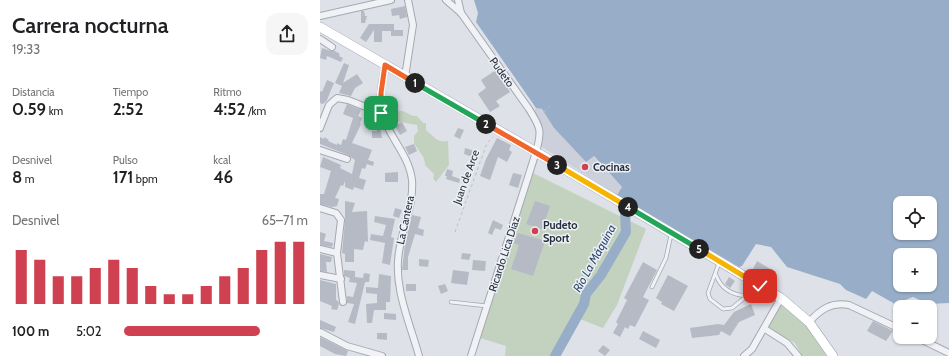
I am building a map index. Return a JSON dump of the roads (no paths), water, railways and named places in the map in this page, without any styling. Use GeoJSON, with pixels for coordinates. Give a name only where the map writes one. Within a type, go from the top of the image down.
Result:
{"type":"FeatureCollection","features":[{"type":"Feature","properties":{"kind":"main road"},"geometry":{"type":"LineString","coordinates":[[320,27],[536,152],[781,298],[809,322],[833,356]]}},
{"type":"Feature","properties":{"kind":"street"},"geometry":{"type":"LineString","coordinates":[[320,16],[391,0]]}},
{"type":"Feature","properties":{"kind":"street"},"geometry":{"type":"LineString","coordinates":[[405,77],[413,25],[408,0]]}},
{"type":"Feature","properties":{"kind":"street","name":"Pudeto"},"geometry":{"type":"LineString","coordinates":[[446,0],[461,13],[539,124],[541,136],[536,152]]}},
{"type":"Feature","properties":{"kind":"street"},"geometry":{"type":"LineString","coordinates":[[458,0],[461,13]]}},
{"type":"Feature","properties":{"kind":"street"},"geometry":{"type":"LineString","coordinates":[[320,39],[332,47]]}},
{"type":"Feature","properties":{"kind":"street","name":"La Cantera"},"geometry":{"type":"LineString","coordinates":[[385,65],[381,93],[381,113],[406,160],[412,180],[411,199],[399,252],[398,270],[400,287],[419,356]]}},
{"type":"Feature","properties":{"kind":"street"},"geometry":{"type":"LineString","coordinates":[[320,128],[329,105],[337,98],[348,100],[381,113]]}},
{"type":"Feature","properties":{"kind":"street"},"geometry":{"type":"LineString","coordinates":[[320,150],[347,160]]}},
{"type":"Feature","properties":{"kind":"street","name":"Ricardo Lica Díaz"},"geometry":{"type":"LineString","coordinates":[[472,356],[536,152]]}},
{"type":"Feature","properties":{"kind":"street"},"geometry":{"type":"LineString","coordinates":[[320,208],[336,212],[341,220],[337,253],[343,302]]}},
{"type":"Feature","properties":{"kind":"street"},"geometry":{"type":"LineString","coordinates":[[320,249],[337,253]]}},
{"type":"Feature","properties":{"kind":"street"},"geometry":{"type":"LineString","coordinates":[[320,274],[341,279]]}},
{"type":"Feature","properties":{"kind":"street"},"geometry":{"type":"LineString","coordinates":[[744,356],[752,349],[781,298]]}},
{"type":"Feature","properties":{"kind":"street"},"geometry":{"type":"LineString","coordinates":[[809,322],[822,309],[832,304],[842,304],[849,305],[893,326]]}},
{"type":"Feature","properties":{"kind":"street"},"geometry":{"type":"LineString","coordinates":[[765,328],[788,343],[798,356]]}},
{"type":"Feature","properties":{"kind":"street"},"geometry":{"type":"LineString","coordinates":[[320,332],[348,346],[382,356]]}},
{"type":"Feature","properties":{"kind":"street"},"geometry":{"type":"LineString","coordinates":[[930,344],[949,353]]}},
{"type":"Feature","properties":{"kind":"lane"},"geometry":{"type":"LineString","coordinates":[[652,287],[666,258],[671,233]]}},
{"type":"Feature","properties":{"kind":"lane"},"geometry":{"type":"LineString","coordinates":[[720,262],[708,293],[710,299],[723,309],[732,308],[760,286]]}},
{"type":"Feature","properties":{"kind":"lane"},"geometry":{"type":"LineString","coordinates":[[716,275],[719,284],[728,291],[747,296]]}},
{"type":"Feature","properties":{"kind":"lane"},"geometry":{"type":"LineString","coordinates":[[451,302],[487,306]]}},
{"type":"Feature","properties":{"kind":"water"},"geometry":{"type":"Polygon","coordinates":[[[474,0],[949,0],[949,303],[937,304],[937,300],[920,300],[913,297],[905,300],[893,300],[893,303],[872,291],[866,299],[846,290],[840,284],[787,267],[771,247],[756,244],[742,266],[739,267],[617,195],[622,187],[594,156],[586,162],[554,128],[542,109],[536,108],[476,22],[478,13],[474,0]]]}},
{"type":"Feature","properties":{"kind":"waterway","name":"Río La Máquina"},"geometry":{"type":"LineString","coordinates":[[555,356],[584,304],[586,294],[601,275],[626,232],[625,213]]}},
{"type":"Feature","properties":{"kind":"place","name":"Cocinas"},"geometry":{"type":"Point","coordinates":[585,167]}},
{"type":"Feature","properties":{"kind":"place","name":"Pudeto Sport"},"geometry":{"type":"Point","coordinates":[535,231]}}]}
